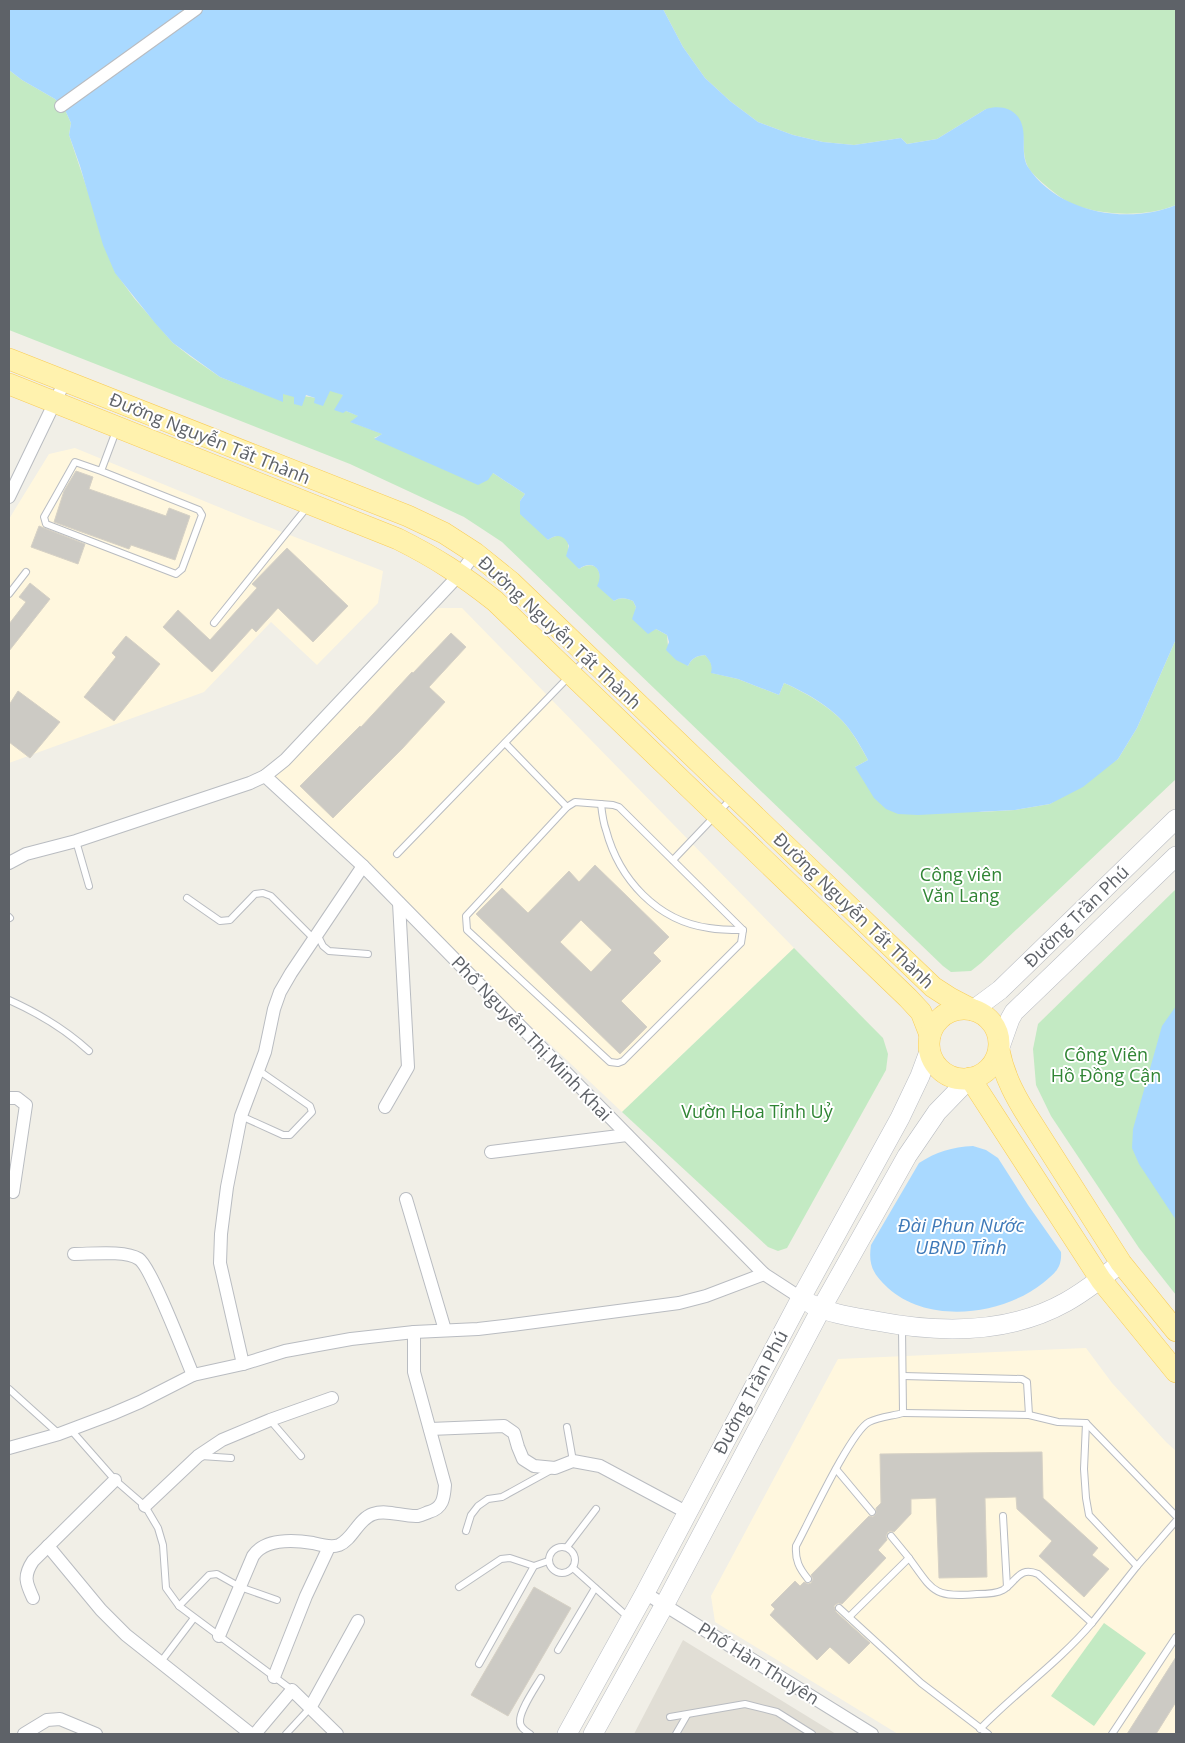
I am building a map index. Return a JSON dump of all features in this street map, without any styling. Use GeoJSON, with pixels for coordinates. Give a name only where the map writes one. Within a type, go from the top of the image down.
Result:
{"type":"FeatureCollection","features":[{"type":"Feature","properties":{"kind":"main road","name":"Đường Nguyễn Tất Thành"},"geometry":{"type":"LineString","coordinates":[[9,359],[408,516],[444,533],[476,553],[511,582],[589,656],[933,987],[973,1010]]}},
{"type":"Feature","properties":{"kind":"main road","name":"Đường Nguyễn Tất Thành"},"geometry":{"type":"LineString","coordinates":[[9,384],[398,539],[460,574],[495,601],[918,1008],[925,1019],[930,1042]]}},
{"type":"Feature","properties":{"kind":"main road","name":"Đường Trần Phú"},"geometry":{"type":"LineString","coordinates":[[973,1010],[1000,990],[1176,819]]}},
{"type":"Feature","properties":{"kind":"main road","name":"Đường Trần Phú"},"geometry":{"type":"LineString","coordinates":[[999,1050],[1014,1012],[1176,856]]}},
{"type":"Feature","properties":{"kind":"main road"},"geometry":{"type":"LineString","coordinates":[[999,1050],[989,1069],[980,1075],[970,1078],[956,1078],[944,1072],[935,1062],[930,1042],[936,1023],[946,1014],[959,1009],[973,1010],[987,1017],[994,1025],[998,1034],[999,1050],[1006,1076],[1019,1102],[1121,1263],[1176,1332]]}},
{"type":"Feature","properties":{"kind":"main road","name":"Đường Trần Phú"},"geometry":{"type":"LineString","coordinates":[[567,1734],[645,1593],[686,1512],[900,1118],[920,1076],[930,1042]]}},
{"type":"Feature","properties":{"kind":"main road","name":"Đường Trần Phú"},"geometry":{"type":"LineString","coordinates":[[593,1734],[665,1604],[821,1309],[917,1140],[940,1109],[970,1078]]}},
{"type":"Feature","properties":{"kind":"main road"},"geometry":{"type":"LineString","coordinates":[[970,1078],[1101,1280],[1176,1372]]}},
{"type":"Feature","properties":{"kind":"main road"},"geometry":{"type":"LineString","coordinates":[[801,1298],[821,1309],[856,1318],[901,1326],[961,1329],[1016,1321],[1042,1313],[1064,1303],[1101,1280],[1121,1263]]}},
{"type":"Feature","properties":{"kind":"street"},"geometry":{"type":"LineString","coordinates":[[61,106],[196,9]]}},
{"type":"Feature","properties":{"kind":"street"},"geometry":{"type":"LineString","coordinates":[[9,497],[65,381]]}},
{"type":"Feature","properties":{"kind":"street"},"geometry":{"type":"LineString","coordinates":[[9,863],[26,854],[76,841],[250,783],[265,776],[285,760],[460,574],[476,553]]}},
{"type":"Feature","properties":{"kind":"street","name":"Phố Nguyễn Thị Minh Khai"},"geometry":{"type":"LineString","coordinates":[[265,776],[364,866],[764,1274],[801,1298]]}},
{"type":"Feature","properties":{"kind":"street"},"geometry":{"type":"LineString","coordinates":[[244,1364],[220,1263],[221,1234],[225,1206],[241,1116],[258,1070],[280,992],[364,866]]}},
{"type":"Feature","properties":{"kind":"street"},"geometry":{"type":"LineString","coordinates":[[385,1107],[408,1067],[400,903]]}},
{"type":"Feature","properties":{"kind":"street"},"geometry":{"type":"LineString","coordinates":[[9,1098],[17,1098],[26,1105],[13,1192]]}},
{"type":"Feature","properties":{"kind":"street"},"geometry":{"type":"LineString","coordinates":[[492,1152],[627,1135]]}},
{"type":"Feature","properties":{"kind":"street"},"geometry":{"type":"LineString","coordinates":[[406,1199],[445,1330]]}},
{"type":"Feature","properties":{"kind":"street"},"geometry":{"type":"LineString","coordinates":[[74,1254],[124,1254],[139,1259],[146,1267],[154,1284],[193,1375]]}},
{"type":"Feature","properties":{"kind":"street"},"geometry":{"type":"LineString","coordinates":[[9,1448],[65,1432],[140,1402],[193,1375],[244,1364],[285,1350],[351,1339],[414,1332],[512,1325],[679,1303],[706,1296],[764,1274]]}},
{"type":"Feature","properties":{"kind":"street"},"geometry":{"type":"LineString","coordinates":[[218,1636],[253,1556],[265,1545],[290,1542],[311,1543],[328,1547],[340,1545],[372,1514],[386,1513],[419,1516],[441,1506],[445,1485],[414,1372],[414,1332]]}},
{"type":"Feature","properties":{"kind":"street"},"geometry":{"type":"LineString","coordinates":[[145,1506],[198,1456],[222,1440],[270,1420],[332,1398]]}},
{"type":"Feature","properties":{"kind":"street"},"geometry":{"type":"LineString","coordinates":[[430,1428],[504,1426],[514,1433],[523,1459],[534,1466],[555,1468],[574,1461],[600,1466],[686,1512]]}},
{"type":"Feature","properties":{"kind":"street"},"geometry":{"type":"LineString","coordinates":[[33,1598],[26,1583],[27,1570],[33,1561],[115,1480]]}},
{"type":"Feature","properties":{"kind":"street"},"geometry":{"type":"LineString","coordinates":[[48,1546],[101,1610],[126,1635],[251,1734]]}},
{"type":"Feature","properties":{"kind":"street"},"geometry":{"type":"LineString","coordinates":[[274,1677],[306,1596],[328,1547]]}},
{"type":"Feature","properties":{"kind":"street","name":"Phố Hàn Thuyên"},"geometry":{"type":"LineString","coordinates":[[645,1593],[872,1734]]}},
{"type":"Feature","properties":{"kind":"street"},"geometry":{"type":"LineString","coordinates":[[310,1708],[358,1621]]}},
{"type":"Feature","properties":{"kind":"street"},"geometry":{"type":"LineString","coordinates":[[255,1734],[292,1690],[337,1734]]}},
{"type":"Feature","properties":{"kind":"street"},"geometry":{"type":"LineString","coordinates":[[24,1734],[47,1720],[60,1719],[96,1734]]}},
{"type":"Feature","properties":{"kind":"lane"},"geometry":{"type":"LineString","coordinates":[[101,471],[117,428]]}},
{"type":"Feature","properties":{"kind":"lane"},"geometry":{"type":"LineString","coordinates":[[75,462],[101,471],[199,510],[202,516],[182,569],[176,574],[46,524],[44,518],[75,462]]}},
{"type":"Feature","properties":{"kind":"lane"},"geometry":{"type":"LineString","coordinates":[[214,623],[311,503]]}},
{"type":"Feature","properties":{"kind":"lane"},"geometry":{"type":"LineString","coordinates":[[9,594],[26,572]]}},
{"type":"Feature","properties":{"kind":"lane"},"geometry":{"type":"LineString","coordinates":[[397,854],[589,656]]}},
{"type":"Feature","properties":{"kind":"lane"},"geometry":{"type":"LineString","coordinates":[[504,743],[567,807]]}},
{"type":"Feature","properties":{"kind":"lane"},"geometry":{"type":"LineString","coordinates":[[672,860],[734,796]]}},
{"type":"Feature","properties":{"kind":"lane"},"geometry":{"type":"LineString","coordinates":[[575,802],[619,807],[743,930],[741,943],[624,1061],[618,1063],[610,1062],[467,930],[466,916],[567,807],[575,802]]}},
{"type":"Feature","properties":{"kind":"lane"},"geometry":{"type":"LineString","coordinates":[[601,804],[606,831],[616,857],[631,883],[655,907],[678,919],[708,928],[743,930]]}},
{"type":"Feature","properties":{"kind":"lane"},"geometry":{"type":"LineString","coordinates":[[76,841],[89,886]]}},
{"type":"Feature","properties":{"kind":"lane"},"geometry":{"type":"LineString","coordinates":[[187,898],[220,921],[230,920],[255,894],[263,893],[270,896],[330,951],[368,954]]}},
{"type":"Feature","properties":{"kind":"lane"},"geometry":{"type":"LineString","coordinates":[[9,1000],[30,1009],[60,1027],[89,1051]]}},
{"type":"Feature","properties":{"kind":"lane"},"geometry":{"type":"LineString","coordinates":[[241,1116],[283,1136],[290,1135],[312,1112],[310,1106],[258,1070]]}},
{"type":"Feature","properties":{"kind":"lane"},"geometry":{"type":"LineString","coordinates":[[901,1326],[903,1413]]}},
{"type":"Feature","properties":{"kind":"lane"},"geometry":{"type":"LineString","coordinates":[[903,1376],[1022,1379],[1027,1382],[1029,1416]]}},
{"type":"Feature","properties":{"kind":"lane"},"geometry":{"type":"LineString","coordinates":[[9,1389],[65,1432],[145,1506],[158,1528],[163,1545],[166,1588],[178,1606],[292,1690]]}},
{"type":"Feature","properties":{"kind":"lane"},"geometry":{"type":"LineString","coordinates":[[808,1579],[795,1558],[796,1546],[836,1469],[860,1430],[869,1422],[903,1413],[1029,1416],[1058,1422],[1086,1423],[1176,1516]]}},
{"type":"Feature","properties":{"kind":"lane"},"geometry":{"type":"LineString","coordinates":[[270,1420],[301,1456]]}},
{"type":"Feature","properties":{"kind":"lane"},"geometry":{"type":"LineString","coordinates":[[1086,1423],[1084,1470],[1089,1515],[1137,1566]]}},
{"type":"Feature","properties":{"kind":"lane"},"geometry":{"type":"LineString","coordinates":[[567,1427],[574,1461]]}},
{"type":"Feature","properties":{"kind":"lane"},"geometry":{"type":"LineString","coordinates":[[198,1456],[231,1458]]}},
{"type":"Feature","properties":{"kind":"lane"},"geometry":{"type":"LineString","coordinates":[[466,1531],[471,1515],[478,1506],[488,1499],[506,1494],[555,1468]]}},
{"type":"Feature","properties":{"kind":"lane"},"geometry":{"type":"LineString","coordinates":[[836,1469],[872,1512]]}},
{"type":"Feature","properties":{"kind":"lane"},"geometry":{"type":"LineString","coordinates":[[567,1547],[596,1510]]}},
{"type":"Feature","properties":{"kind":"lane"},"geometry":{"type":"LineString","coordinates":[[1003,1516],[1007,1587]]}},
{"type":"Feature","properties":{"kind":"lane"},"geometry":{"type":"LineString","coordinates":[[980,1729],[1001,1707],[1077,1640],[1176,1520]]}},
{"type":"Feature","properties":{"kind":"lane"},"geometry":{"type":"LineString","coordinates":[[891,1536],[930,1587],[940,1593],[955,1596],[1001,1591],[1022,1572],[1029,1570],[1038,1574],[1092,1623]]}},
{"type":"Feature","properties":{"kind":"lane"},"geometry":{"type":"LineString","coordinates":[[558,1546],[567,1547],[574,1553],[576,1560],[574,1568],[567,1573],[560,1574],[552,1570],[548,1561],[551,1552],[558,1546]]}},
{"type":"Feature","properties":{"kind":"lane"},"geometry":{"type":"LineString","coordinates":[[459,1587],[501,1559],[510,1558],[534,1566],[548,1561]]}},
{"type":"Feature","properties":{"kind":"lane"},"geometry":{"type":"LineString","coordinates":[[849,1617],[909,1558]]}},
{"type":"Feature","properties":{"kind":"lane"},"geometry":{"type":"LineString","coordinates":[[479,1664],[534,1566]]}},
{"type":"Feature","properties":{"kind":"lane"},"geometry":{"type":"LineString","coordinates":[[574,1568],[630,1618]]}},
{"type":"Feature","properties":{"kind":"lane"},"geometry":{"type":"LineString","coordinates":[[178,1606],[209,1575],[217,1574],[240,1586],[277,1600]]}},
{"type":"Feature","properties":{"kind":"lane"},"geometry":{"type":"LineString","coordinates":[[558,1650],[595,1588]]}},
{"type":"Feature","properties":{"kind":"lane"},"geometry":{"type":"LineString","coordinates":[[839,1608],[921,1683],[988,1734]]}},
{"type":"Feature","properties":{"kind":"lane"},"geometry":{"type":"LineString","coordinates":[[160,1663],[194,1618]]}},
{"type":"Feature","properties":{"kind":"lane"},"geometry":{"type":"LineString","coordinates":[[1112,1734],[1176,1637]]}},
{"type":"Feature","properties":{"kind":"lane"},"geometry":{"type":"LineString","coordinates":[[530,1734],[522,1727],[520,1721],[522,1711],[541,1678]]}},
{"type":"Feature","properties":{"kind":"lane"},"geometry":{"type":"LineString","coordinates":[[670,1717],[745,1704],[777,1712],[801,1731],[812,1734]]}},
{"type":"Feature","properties":{"kind":"lane"},"geometry":{"type":"LineString","coordinates":[[286,1734],[310,1708]]}},
{"type":"Feature","properties":{"kind":"lane"},"geometry":{"type":"LineString","coordinates":[[676,1734],[687,1715]]}},
{"type":"Feature","properties":{"kind":"shaded area"},"geometry":{"type":"Polygon","coordinates":[[[75,448],[243,517],[383,571],[378,603],[317,665],[271,622],[204,692],[9,763],[9,519],[49,454],[75,448]]]}},
{"type":"Feature","properties":{"kind":"shaded area"},"geometry":{"type":"Polygon","coordinates":[[[437,608],[462,608],[794,948],[622,1112],[520,1016],[275,776],[437,608]]]}},
{"type":"Feature","properties":{"kind":"shaded area"},"geometry":{"type":"Polygon","coordinates":[[[1086,1348],[1112,1383],[1176,1451],[1176,1734],[898,1734],[715,1622],[711,1596],[838,1359],[1086,1348]]]}},
{"type":"Feature","properties":{"kind":"shaded area"},"geometry":{"type":"Polygon","coordinates":[[[683,1640],[836,1734],[634,1734],[683,1640]]]}},
{"type":"Feature","properties":{"kind":"green space"},"geometry":{"type":"Polygon","coordinates":[[[663,9],[1176,9],[1176,205],[1152,212],[1127,214],[1101,212],[1069,202],[1049,188],[1028,168],[1025,158],[1023,134],[986,109],[937,139],[907,144],[901,138],[854,145],[823,142],[793,135],[758,122],[730,101],[705,78],[683,47],[663,9]]]}},
{"type":"Feature","properties":{"kind":"green space","name":"Công viên Văn Lang"},"geometry":{"type":"Polygon","coordinates":[[[9,70],[22,80],[55,99],[65,110],[71,123],[69,135],[115,272],[134,298],[173,343],[220,377],[283,401],[283,393],[315,398],[330,390],[344,395],[346,411],[359,416],[351,422],[383,434],[374,438],[493,473],[525,494],[520,501],[548,540],[557,536],[564,537],[568,543],[568,552],[579,569],[588,565],[596,567],[601,583],[614,601],[623,598],[633,601],[636,607],[635,613],[652,630],[656,629],[667,635],[668,646],[688,666],[695,658],[705,655],[711,663],[712,673],[738,679],[779,695],[784,683],[793,687],[830,710],[846,725],[868,760],[855,767],[981,812],[1015,810],[1050,804],[1118,759],[1137,728],[1176,639],[1176,779],[981,963],[971,971],[951,972],[502,542],[464,517],[350,464],[9,330],[9,70]]]}},
{"type":"Feature","properties":{"kind":"green space","name":"Công Viên Hồ Đồng Cận"},"geometry":{"type":"Polygon","coordinates":[[[1176,889],[1176,1295],[1139,1248],[1051,1116],[1036,1085],[1033,1049],[1038,1024],[1176,889]]]}},
{"type":"Feature","properties":{"kind":"green space","name":"Vườn Hoa Tỉnh Uỷ"},"geometry":{"type":"Polygon","coordinates":[[[794,948],[883,1038],[888,1054],[886,1070],[787,1248],[778,1251],[768,1247],[622,1112],[794,948]]]}},
{"type":"Feature","properties":{"kind":"green space"},"geometry":{"type":"Polygon","coordinates":[[[1104,1623],[1146,1653],[1094,1726],[1051,1696],[1104,1623]]]}},
{"type":"Feature","properties":{"kind":"water"},"geometry":{"type":"Polygon","coordinates":[[[9,9],[663,9],[683,47],[705,78],[730,101],[758,122],[793,135],[823,142],[854,145],[901,138],[907,144],[937,139],[986,109],[1001,107],[1014,113],[1021,122],[1024,133],[1024,156],[1028,167],[1041,183],[1057,195],[1075,205],[1095,211],[1116,214],[1137,214],[1157,211],[1176,205],[1176,639],[1137,728],[1118,759],[1083,787],[1050,804],[1015,810],[918,815],[898,814],[886,809],[874,798],[855,767],[868,760],[854,736],[839,717],[813,698],[784,683],[779,695],[738,679],[711,673],[711,663],[705,655],[695,658],[688,666],[676,660],[666,650],[669,642],[667,635],[656,629],[648,634],[632,619],[636,607],[633,601],[623,598],[614,601],[597,586],[600,575],[599,571],[589,565],[579,569],[566,556],[569,546],[563,537],[555,536],[548,540],[520,514],[520,501],[525,494],[493,473],[488,480],[478,485],[374,439],[382,434],[350,422],[358,416],[346,411],[343,413],[334,410],[343,395],[330,391],[323,406],[314,403],[315,398],[306,395],[302,406],[294,404],[294,397],[283,394],[283,402],[220,377],[173,343],[115,273],[103,245],[69,135],[71,123],[65,110],[55,99],[22,80],[9,70],[9,9]]]}},
{"type":"Feature","properties":{"kind":"water"},"geometry":{"type":"Polygon","coordinates":[[[1176,1006],[1176,1220],[1139,1164],[1132,1148],[1133,1129],[1162,1026],[1176,1006]]]}},
{"type":"Feature","properties":{"kind":"water","name":"Đài Phun Nước UBND Tỉnh"},"geometry":{"type":"Polygon","coordinates":[[[973,1146],[986,1150],[998,1158],[1061,1252],[1059,1266],[1043,1283],[1027,1294],[987,1308],[945,1311],[924,1307],[905,1300],[888,1288],[875,1274],[870,1258],[871,1245],[919,1163],[944,1151],[973,1146]]]}},
{"type":"Feature","properties":{"kind":"building"},"geometry":{"type":"Polygon","coordinates":[[[76,471],[93,477],[89,489],[166,516],[169,508],[190,516],[175,560],[131,545],[129,549],[54,522],[64,491],[76,471]]]}},
{"type":"Feature","properties":{"kind":"building"},"geometry":{"type":"Polygon","coordinates":[[[39,526],[85,544],[78,564],[31,547],[39,526]]]}},
{"type":"Feature","properties":{"kind":"building"},"geometry":{"type":"Polygon","coordinates":[[[287,548],[348,606],[313,642],[278,608],[256,632],[252,628],[212,672],[163,627],[178,610],[210,640],[257,588],[252,584],[287,548]]]}},
{"type":"Feature","properties":{"kind":"building"},"geometry":{"type":"Polygon","coordinates":[[[30,583],[50,599],[9,651],[9,624],[26,602],[19,597],[30,583]]]}},
{"type":"Feature","properties":{"kind":"building"},"geometry":{"type":"Polygon","coordinates":[[[451,633],[466,647],[429,687],[445,702],[402,749],[333,818],[300,786],[361,727],[451,633]]]}},
{"type":"Feature","properties":{"kind":"building"},"geometry":{"type":"Polygon","coordinates":[[[126,636],[160,664],[114,721],[84,697],[116,657],[112,653],[126,636]]]}},
{"type":"Feature","properties":{"kind":"building"},"geometry":{"type":"Polygon","coordinates":[[[18,691],[60,722],[30,758],[9,742],[9,705],[18,691]]]}},
{"type":"Feature","properties":{"kind":"building"},"geometry":{"type":"Polygon","coordinates":[[[595,865],[669,937],[653,953],[661,961],[621,1001],[647,1027],[620,1054],[476,914],[502,888],[528,913],[569,871],[579,882],[595,865]],[[581,920],[560,942],[591,972],[612,950],[581,920]]]}},
{"type":"Feature","properties":{"kind":"building"},"geometry":{"type":"Polygon","coordinates":[[[1042,1452],[1043,1498],[1098,1548],[1092,1555],[1109,1569],[1084,1597],[1039,1556],[1052,1541],[1017,1509],[1016,1497],[985,1498],[987,1577],[939,1578],[936,1498],[911,1499],[911,1514],[894,1532],[888,1532],[887,1540],[878,1550],[886,1558],[842,1604],[838,1603],[834,1606],[836,1612],[870,1643],[849,1664],[830,1647],[817,1660],[770,1615],[775,1609],[771,1605],[795,1581],[800,1586],[804,1582],[811,1583],[813,1579],[811,1575],[869,1516],[873,1517],[876,1514],[876,1508],[881,1503],[880,1454],[1042,1452]]]}},
{"type":"Feature","properties":{"kind":"building"},"geometry":{"type":"Polygon","coordinates":[[[534,1587],[571,1608],[508,1716],[471,1695],[534,1587]]]}},
{"type":"Feature","properties":{"kind":"building"},"geometry":{"type":"Polygon","coordinates":[[[1176,1657],[1176,1702],[1156,1734],[1127,1734],[1176,1657]]]}}]}
